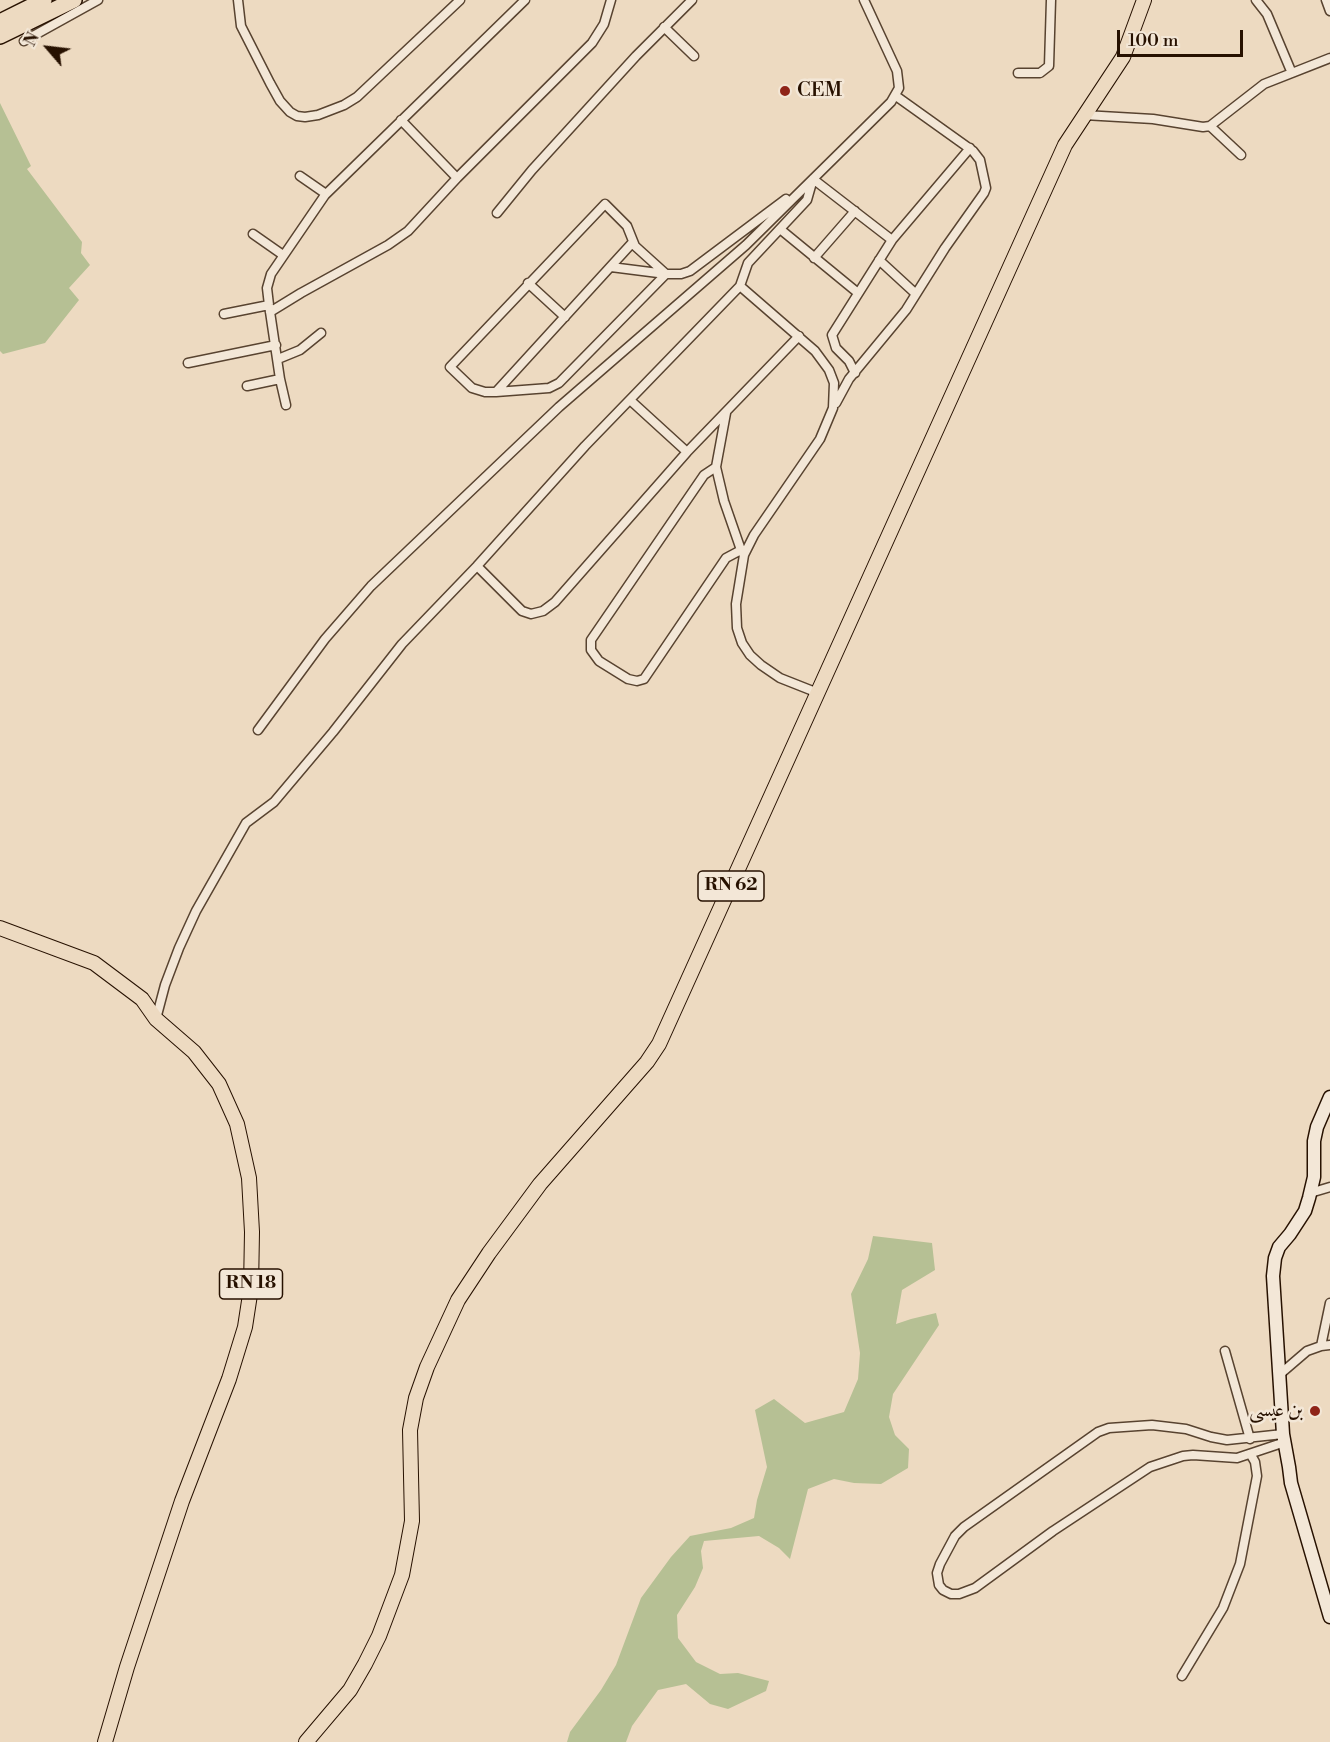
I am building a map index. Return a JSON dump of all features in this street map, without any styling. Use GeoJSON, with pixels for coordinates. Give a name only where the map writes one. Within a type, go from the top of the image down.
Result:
{"type":"FeatureCollection","features":[{"type":"Feature","properties":{"kind":"highway"},"geometry":{"type":"LineString","coordinates":[[0,22],[44,0]]}},
{"type":"Feature","properties":{"kind":"highway"},"geometry":{"type":"LineString","coordinates":[[0,36],[74,0]]}},
{"type":"Feature","properties":{"kind":"main road","name":"RN 62"},"geometry":{"type":"LineString","coordinates":[[306,1742],[350,1690],[365,1664],[379,1636],[402,1575],[412,1521],[410,1430],[416,1398],[427,1367],[458,1300],[489,1253],[540,1184],[647,1062],[659,1044],[1065,146],[1122,57],[1144,0]]}},
{"type":"Feature","properties":{"kind":"main road","name":"RN 18"},"geometry":{"type":"LineString","coordinates":[[0,928],[94,963],[142,999],[156,1019],[194,1052],[219,1084],[237,1124],[249,1178],[252,1232],[250,1288],[245,1327],[229,1379],[182,1501],[127,1667],[105,1742]]}},
{"type":"Feature","properties":{"kind":"street"},"geometry":{"type":"LineString","coordinates":[[24,41],[98,0]]}},
{"type":"Feature","properties":{"kind":"street"},"geometry":{"type":"LineString","coordinates":[[237,0],[241,26],[280,101],[290,112],[305,117],[318,115],[344,105],[357,97],[460,0]]}},
{"type":"Feature","properties":{"kind":"street"},"geometry":{"type":"LineString","coordinates":[[286,405],[280,379],[268,281],[283,255],[326,194],[525,0]]}},
{"type":"Feature","properties":{"kind":"street"},"geometry":{"type":"LineString","coordinates":[[224,314],[270,309],[400,237],[592,43],[604,24],[611,0]]}},
{"type":"Feature","properties":{"kind":"street"},"geometry":{"type":"LineString","coordinates":[[497,213],[532,170],[636,56],[692,0]]}},
{"type":"Feature","properties":{"kind":"street"},"geometry":{"type":"LineString","coordinates":[[258,730],[325,639],[371,586],[559,407],[746,244],[896,96],[900,81],[897,71],[864,0]]}},
{"type":"Feature","properties":{"kind":"street"},"geometry":{"type":"LineString","coordinates":[[1018,74],[1040,74],[1049,66],[1051,0]]}},
{"type":"Feature","properties":{"kind":"street"},"geometry":{"type":"LineString","coordinates":[[1256,0],[1267,14],[1291,72]]}},
{"type":"Feature","properties":{"kind":"street"},"geometry":{"type":"LineString","coordinates":[[1326,0],[1330,11]]}},
{"type":"Feature","properties":{"kind":"street"},"geometry":{"type":"LineString","coordinates":[[664,27],[694,56]]}},
{"type":"Feature","properties":{"kind":"street"},"geometry":{"type":"LineString","coordinates":[[1084,115],[1153,119],[1203,127],[1210,126],[1254,90],[1291,72],[1330,58]]}},
{"type":"Feature","properties":{"kind":"street"},"geometry":{"type":"LineString","coordinates":[[716,466],[704,475],[591,640],[591,650],[599,661],[628,679],[637,681],[644,679],[726,558],[742,553],[820,439],[833,408],[849,380],[906,310],[945,248],[984,193],[985,181],[980,160],[970,148],[896,96]]}},
{"type":"Feature","properties":{"kind":"street"},"geometry":{"type":"LineString","coordinates":[[401,120],[457,178]]}},
{"type":"Feature","properties":{"kind":"street"},"geometry":{"type":"LineString","coordinates":[[1210,126],[1241,155]]}},
{"type":"Feature","properties":{"kind":"street"},"geometry":{"type":"LineString","coordinates":[[855,373],[849,361],[836,348],[832,335],[892,240],[970,148]]}},
{"type":"Feature","properties":{"kind":"street"},"geometry":{"type":"LineString","coordinates":[[300,176],[326,194]]}},
{"type":"Feature","properties":{"kind":"street"},"geometry":{"type":"LineString","coordinates":[[813,179],[892,240]]}},
{"type":"Feature","properties":{"kind":"street"},"geometry":{"type":"LineString","coordinates":[[156,1019],[165,985],[179,948],[196,911],[246,823],[274,802],[333,732],[393,654],[477,566],[585,446],[740,286],[748,263],[807,200],[813,179]]}},
{"type":"Feature","properties":{"kind":"street"},"geometry":{"type":"LineString","coordinates":[[610,267],[666,274],[681,274],[690,271],[813,179]]}},
{"type":"Feature","properties":{"kind":"street"},"geometry":{"type":"LineString","coordinates":[[605,204],[627,226],[635,246],[666,274],[560,383],[549,388],[485,392],[472,388],[450,367],[605,204]]}},
{"type":"Feature","properties":{"kind":"street"},"geometry":{"type":"LineString","coordinates":[[814,258],[855,211]]}},
{"type":"Feature","properties":{"kind":"street"},"geometry":{"type":"LineString","coordinates":[[780,229],[858,293]]}},
{"type":"Feature","properties":{"kind":"street"},"geometry":{"type":"LineString","coordinates":[[254,234],[283,255]]}},
{"type":"Feature","properties":{"kind":"street"},"geometry":{"type":"LineString","coordinates":[[496,392],[633,242]]}},
{"type":"Feature","properties":{"kind":"street"},"geometry":{"type":"LineString","coordinates":[[879,260],[916,294]]}},
{"type":"Feature","properties":{"kind":"street"},"geometry":{"type":"LineString","coordinates":[[528,283],[565,317]]}},
{"type":"Feature","properties":{"kind":"street"},"geometry":{"type":"LineString","coordinates":[[740,286],[815,351],[829,370],[834,383],[833,408]]}},
{"type":"Feature","properties":{"kind":"street"},"geometry":{"type":"LineString","coordinates":[[278,359],[300,350],[321,333]]}},
{"type":"Feature","properties":{"kind":"street"},"geometry":{"type":"LineString","coordinates":[[477,566],[522,611],[531,614],[543,611],[555,602],[687,453],[799,336]]}},
{"type":"Feature","properties":{"kind":"street"},"geometry":{"type":"LineString","coordinates":[[188,363],[276,345]]}},
{"type":"Feature","properties":{"kind":"street"},"geometry":{"type":"LineString","coordinates":[[247,386],[280,379]]}},
{"type":"Feature","properties":{"kind":"street"},"geometry":{"type":"LineString","coordinates":[[630,400],[687,453]]}},
{"type":"Feature","properties":{"kind":"street"},"geometry":{"type":"LineString","coordinates":[[726,413],[716,466],[724,501],[742,553],[735,616],[742,643],[750,655],[771,673],[818,693]]}},
{"type":"Feature","properties":{"kind":"street"},"geometry":{"type":"LineString","coordinates":[[1330,1097],[1317,1127],[1314,1141],[1314,1177],[1305,1211],[1279,1247],[1273,1276],[1284,1438],[1291,1483],[1330,1617]]}},
{"type":"Feature","properties":{"kind":"street"},"geometry":{"type":"LineString","coordinates":[[1310,1193],[1330,1187]]}},
{"type":"Feature","properties":{"kind":"street"},"geometry":{"type":"LineString","coordinates":[[1279,1375],[1307,1351],[1326,1345],[1330,1303]]}},
{"type":"Feature","properties":{"kind":"street"},"geometry":{"type":"LineString","coordinates":[[1226,1351],[1250,1439]]}},
{"type":"Feature","properties":{"kind":"street"},"geometry":{"type":"LineString","coordinates":[[1152,1425],[1186,1429],[1227,1440],[1284,1438],[1251,1455],[1237,1458],[1183,1456],[1150,1467],[1053,1531],[975,1588],[951,1594],[939,1585],[937,1573],[940,1564],[955,1536],[964,1527],[1098,1432],[1109,1428],[1152,1425]]}},
{"type":"Feature","properties":{"kind":"street"},"geometry":{"type":"LineString","coordinates":[[1182,1676],[1223,1608],[1240,1564],[1257,1476],[1255,1462],[1251,1455]]}},
{"type":"Feature","properties":{"kind":"green space"},"geometry":{"type":"Polygon","coordinates":[[[0,103],[31,166],[27,169],[82,242],[81,253],[90,265],[69,288],[79,300],[45,343],[3,354],[0,351],[0,103]]]}},
{"type":"Feature","properties":{"kind":"green space"},"geometry":{"type":"Polygon","coordinates":[[[873,1236],[932,1243],[935,1270],[902,1290],[896,1324],[936,1313],[939,1325],[893,1394],[889,1417],[895,1435],[909,1449],[908,1468],[881,1484],[854,1483],[834,1479],[808,1489],[790,1559],[779,1548],[759,1536],[704,1541],[701,1551],[703,1568],[695,1587],[677,1615],[678,1638],[696,1662],[720,1674],[738,1673],[769,1681],[766,1691],[728,1709],[710,1704],[686,1684],[658,1690],[632,1726],[626,1742],[567,1742],[570,1732],[616,1665],[641,1598],[671,1557],[690,1536],[731,1528],[754,1518],[767,1467],[755,1410],[774,1399],[805,1423],[844,1412],[858,1379],[860,1353],[851,1294],[868,1259],[873,1236]]]}},
{"type":"Feature","properties":{"kind":"place","name":"CEM"},"geometry":{"type":"Point","coordinates":[785,91]}},
{"type":"Feature","properties":{"kind":"place","name":"بن عيسى"},"geometry":{"type":"Point","coordinates":[1315,1411]}}]}
